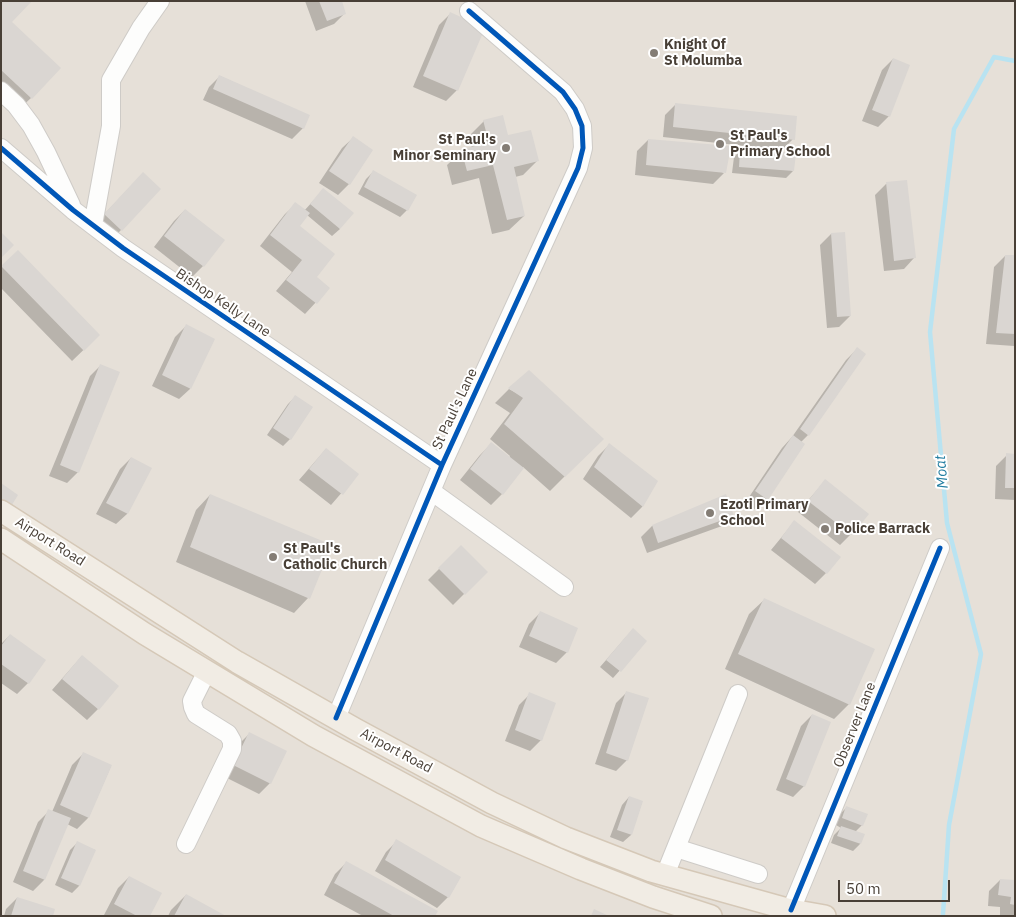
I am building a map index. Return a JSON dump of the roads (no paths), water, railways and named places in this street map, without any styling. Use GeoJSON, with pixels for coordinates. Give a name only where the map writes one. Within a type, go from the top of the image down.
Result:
{"type":"FeatureCollection","features":[{"type":"Feature","properties":{"kind":"main road","name":"Airport Road"},"geometry":{"type":"LineString","coordinates":[[1,511],[237,662],[492,803],[566,838],[665,875],[791,910],[820,915]]}},
{"type":"Feature","properties":{"kind":"main road","name":"Airport Road"},"geometry":{"type":"LineString","coordinates":[[1,539],[145,634],[314,736],[481,826],[581,869],[711,916]]}},
{"type":"Feature","properties":{"kind":"street"},"geometry":{"type":"LineString","coordinates":[[93,225],[111,126],[110,80],[141,28],[160,1]]}},
{"type":"Feature","properties":{"kind":"street","name":"St Paul's Lane"},"geometry":{"type":"LineString","coordinates":[[336,718],[442,465],[578,168],[584,148],[582,126],[575,109],[563,92],[469,11]]}},
{"type":"Feature","properties":{"kind":"street"},"geometry":{"type":"LineString","coordinates":[[1,91],[16,105],[31,125],[73,210]]}},
{"type":"Feature","properties":{"kind":"street","name":"Bishop Kelly Lane"},"geometry":{"type":"LineString","coordinates":[[1,148],[73,210],[123,248],[442,465]]}},
{"type":"Feature","properties":{"kind":"street"},"geometry":{"type":"LineString","coordinates":[[431,491],[564,587]]}},
{"type":"Feature","properties":{"kind":"street","name":"Observer Lane"},"geometry":{"type":"LineString","coordinates":[[791,910],[940,548]]}},
{"type":"Feature","properties":{"kind":"street"},"geometry":{"type":"LineString","coordinates":[[186,844],[232,749],[232,741],[228,734],[196,714],[192,707],[192,700],[207,671]]}},
{"type":"Feature","properties":{"kind":"street"},"geometry":{"type":"LineString","coordinates":[[665,875],[738,694]]}},
{"type":"Feature","properties":{"kind":"street"},"geometry":{"type":"LineString","coordinates":[[676,848],[758,874]]}},
{"type":"Feature","properties":{"kind":"waterway","name":"Moat"},"geometry":{"type":"LineString","coordinates":[[943,914],[949,825],[981,654],[947,523],[930,332],[954,129],[994,57],[1015,61]]}},
{"type":"Feature","properties":{"kind":"place","name":"Knight Of St Molumba"},"geometry":{"type":"Point","coordinates":[654,53]}},
{"type":"Feature","properties":{"kind":"place","name":"St Paul's Primary School"},"geometry":{"type":"Point","coordinates":[720,144]}},
{"type":"Feature","properties":{"kind":"place","name":"St Paul's Minor Seminary"},"geometry":{"type":"Point","coordinates":[506,148]}},
{"type":"Feature","properties":{"kind":"place","name":"Ezoti Primary School"},"geometry":{"type":"Point","coordinates":[710,513]}},
{"type":"Feature","properties":{"kind":"place","name":"Police Barrack"},"geometry":{"type":"Point","coordinates":[825,529]}},
{"type":"Feature","properties":{"kind":"place","name":"St Paul's Catholic Church"},"geometry":{"type":"Point","coordinates":[273,557]}}]}
